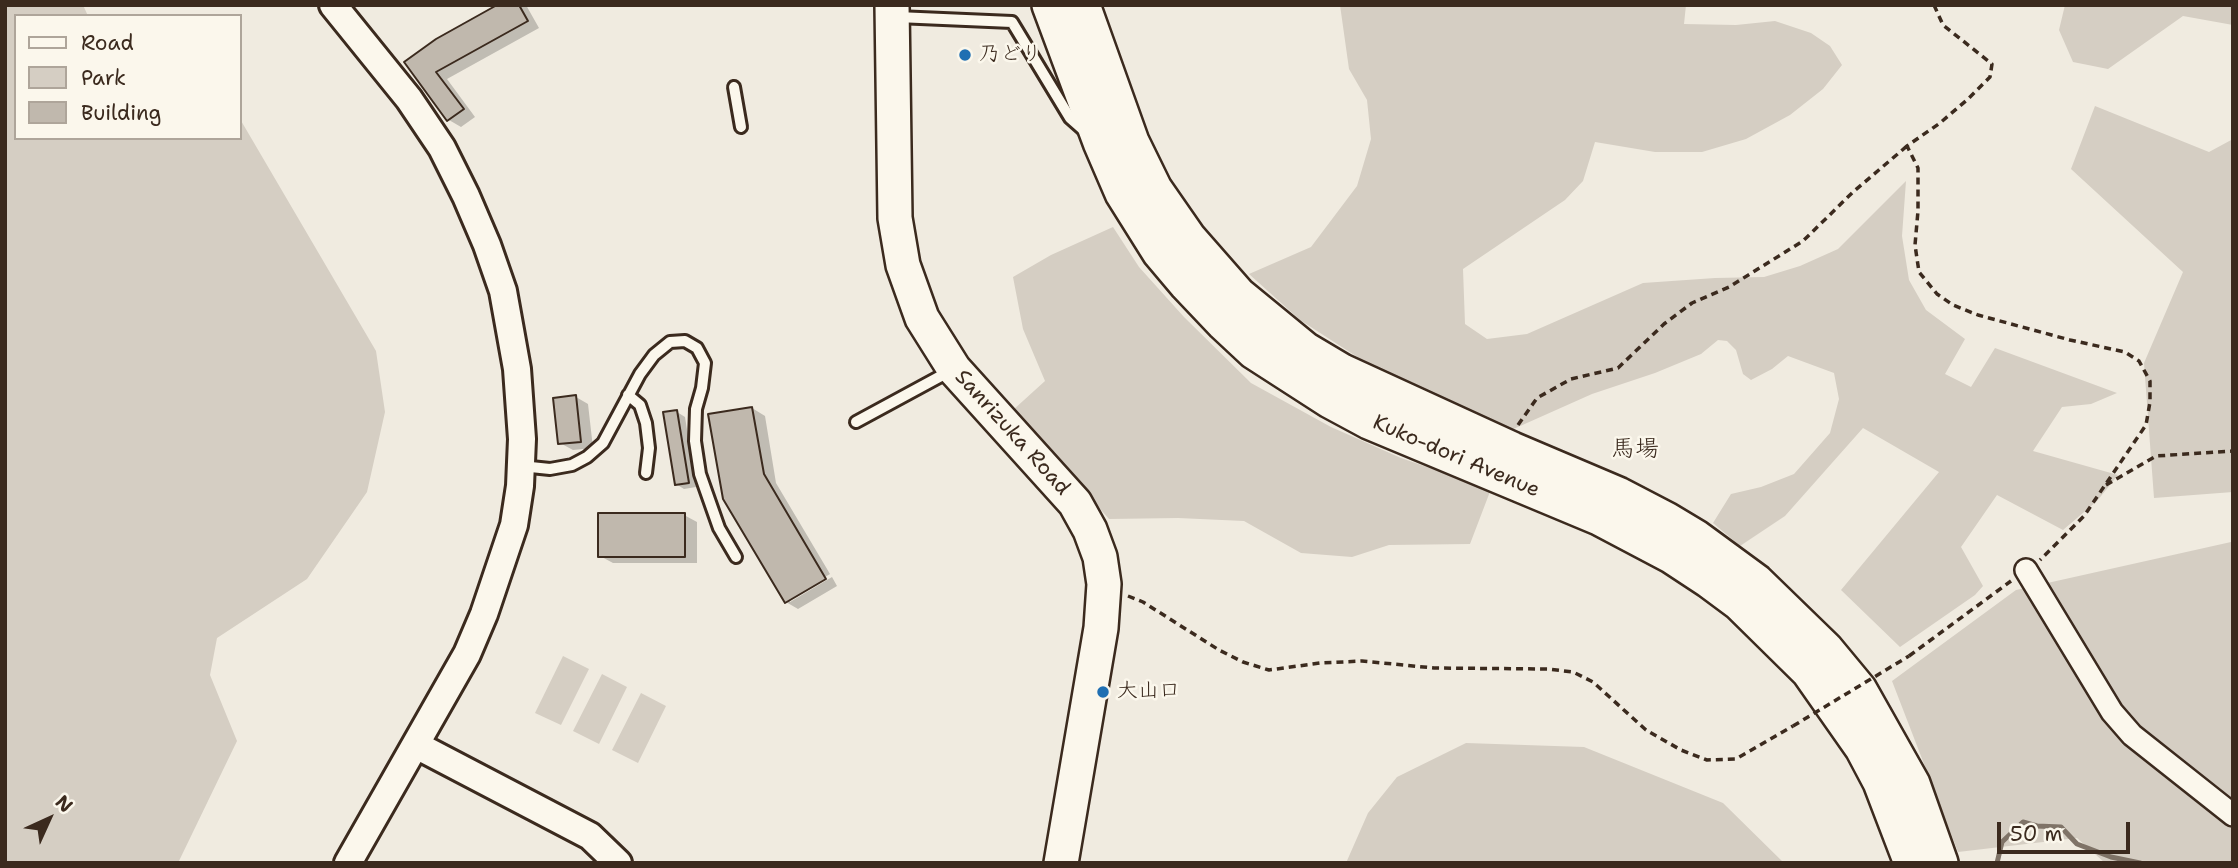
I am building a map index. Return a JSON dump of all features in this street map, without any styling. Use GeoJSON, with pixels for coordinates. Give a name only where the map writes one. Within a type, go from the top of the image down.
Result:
{"type":"FeatureCollection","features":[{"type":"Feature","properties":{"kind":"highway","name":"Kuko-dori Avenue"},"geometry":{"type":"LineString","coordinates":[[1050,5],[1123,193],[1160,252],[1187,285],[1254,351],[1330,400],[1369,421],[1598,517],[1671,555],[1740,603],[1809,671],[1851,729],[1881,782],[1912,863]]}},
{"type":"Feature","properties":{"kind":"highway","name":"Kuko-dori Avenue"},"geometry":{"type":"LineString","coordinates":[[1082,5],[1131,142],[1154,189],[1212,267],[1238,295],[1305,350],[1342,372],[1618,495],[1696,538],[1756,582],[1825,649],[1859,690],[1912,783],[1940,863]]}},
{"type":"Feature","properties":{"kind":"main road","name":"Sanrizuka Road"},"geometry":{"type":"LineString","coordinates":[[892,11],[895,218],[903,265],[922,318],[954,369],[1074,503],[1090,530],[1100,556],[1104,584],[1101,628],[1061,863]]}},
{"type":"Feature","properties":{"kind":"street"},"geometry":{"type":"LineString","coordinates":[[333,5],[409,99],[442,148],[466,196],[503,291],[517,369],[522,439],[514,525],[484,614],[467,654],[348,863]]}},
{"type":"Feature","properties":{"kind":"street"},"geometry":{"type":"LineString","coordinates":[[2026,570],[2112,712],[2132,735],[2233,815]]}},
{"type":"Feature","properties":{"kind":"street"},"geometry":{"type":"LineString","coordinates":[[416,745],[590,836],[618,863]]}},
{"type":"Feature","properties":{"kind":"lane"},"geometry":{"type":"LineString","coordinates":[[892,11],[1012,22],[1070,118],[1101,142]]}},
{"type":"Feature","properties":{"kind":"lane"},"geometry":{"type":"LineString","coordinates":[[734,87],[741,127]]}},
{"type":"Feature","properties":{"kind":"lane"},"geometry":{"type":"LineString","coordinates":[[521,466],[550,469],[572,465],[587,457],[603,443],[628,395],[654,355],[670,342],[685,341],[697,348],[705,363],[696,409],[695,441],[700,474],[719,528],[736,557]]}},
{"type":"Feature","properties":{"kind":"lane"},"geometry":{"type":"LineString","coordinates":[[856,422],[954,369]]}},
{"type":"Feature","properties":{"kind":"lane"},"geometry":{"type":"LineString","coordinates":[[628,395],[640,405],[646,423],[649,448],[646,473]]}},
{"type":"Feature","properties":{"kind":"path"},"geometry":{"type":"LineString","coordinates":[[1512,450],[1519,424],[1537,398],[1572,379],[1618,369],[1664,324],[1692,303],[1729,287],[1802,242],[1853,192],[1907,146],[1940,123],[1990,77],[1992,64],[1943,25],[1934,5]]}},
{"type":"Feature","properties":{"kind":"path"},"geometry":{"type":"LineString","coordinates":[[1104,584],[1143,603],[1219,650],[1243,662],[1269,670],[1362,661],[1434,668],[1548,669],[1573,672],[1593,682],[1646,730],[1681,750],[1707,760],[1736,759],[1909,656],[2045,556],[2070,532],[2146,425],[2150,382],[2139,361],[2125,352],[1978,315],[1953,305],[1937,293],[1919,272],[1914,245],[1918,211],[1918,168],[1907,146]]}},
{"type":"Feature","properties":{"kind":"path"},"geometry":{"type":"LineString","coordinates":[[2105,485],[2156,456],[2233,451]]}},
{"type":"Feature","properties":{"kind":"green space"},"geometry":{"type":"Polygon","coordinates":[[[5,5],[83,5],[87,14],[14,14],[14,140],[242,140],[242,122],[376,351],[385,412],[367,492],[307,579],[217,638],[210,675],[237,741],[178,863],[5,863],[5,5]]]}},
{"type":"Feature","properties":{"kind":"green space"},"geometry":{"type":"Polygon","coordinates":[[[1340,5],[1686,5],[1684,24],[1736,25],[1775,21],[1811,33],[1830,46],[1842,65],[1823,89],[1790,115],[1746,139],[1702,152],[1655,152],[1595,142],[1583,181],[1565,200],[1463,269],[1465,324],[1487,339],[1527,334],[1643,283],[1764,277],[1800,266],[1838,249],[1906,181],[1902,236],[1909,280],[1926,310],[1965,339],[1945,374],[1971,387],[1995,348],[2117,393],[2091,404],[2062,407],[2033,451],[2118,475],[2097,501],[2063,530],[1997,495],[1961,547],[1983,586],[1975,595],[1900,647],[1841,590],[1939,472],[1863,428],[1785,516],[1740,546],[1713,523],[1731,494],[1761,487],[1794,474],[1830,433],[1839,399],[1834,373],[1788,356],[1772,369],[1751,380],[1743,374],[1736,350],[1727,341],[1718,340],[1701,354],[1592,394],[1509,431],[1362,360],[1300,320],[1249,274],[1311,247],[1357,186],[1371,139],[1367,100],[1349,69],[1340,5]]]}},
{"type":"Feature","properties":{"kind":"green space"},"geometry":{"type":"Polygon","coordinates":[[[2065,5],[2233,5],[2233,25],[2183,16],[2108,69],[2073,62],[2059,30],[2065,5]]]}},
{"type":"Feature","properties":{"kind":"green space"},"geometry":{"type":"Polygon","coordinates":[[[2095,106],[2209,152],[2233,139],[2233,492],[2154,498],[2144,363],[2183,272],[2071,169],[2095,106]]]}},
{"type":"Feature","properties":{"kind":"green space"},"geometry":{"type":"Polygon","coordinates":[[[1113,227],[1139,267],[1184,317],[1251,383],[1331,427],[1401,458],[1491,489],[1470,544],[1389,545],[1352,557],[1301,553],[1244,521],[1109,519],[1013,410],[1045,381],[1023,329],[1013,277],[1051,255],[1113,227]]]}},
{"type":"Feature","properties":{"kind":"green space"},"geometry":{"type":"Polygon","coordinates":[[[2231,542],[2233,863],[2105,863],[2077,838],[1958,852],[1892,681],[2016,590],[2231,542]]]}},
{"type":"Feature","properties":{"kind":"green space"},"geometry":{"type":"Polygon","coordinates":[[[563,656],[589,669],[561,725],[535,713],[563,656]]]}},
{"type":"Feature","properties":{"kind":"green space"},"geometry":{"type":"Polygon","coordinates":[[[602,674],[627,687],[599,744],[573,731],[602,674]]]}},
{"type":"Feature","properties":{"kind":"green space"},"geometry":{"type":"Polygon","coordinates":[[[641,693],[666,706],[638,763],[612,750],[641,693]]]}},
{"type":"Feature","properties":{"kind":"green space"},"geometry":{"type":"Polygon","coordinates":[[[1466,743],[1584,747],[1723,803],[1784,863],[1346,863],[1368,813],[1397,777],[1466,743]]]}},
{"type":"Feature","properties":{"kind":"building"},"geometry":{"type":"Polygon","coordinates":[[[497,5],[519,5],[528,21],[436,72],[464,109],[447,121],[404,62],[436,39],[497,5]]]}},
{"type":"Feature","properties":{"kind":"building"},"geometry":{"type":"Polygon","coordinates":[[[576,395],[581,442],[558,444],[553,398],[576,395]]]}},
{"type":"Feature","properties":{"kind":"building"},"geometry":{"type":"Polygon","coordinates":[[[752,407],[764,474],[826,579],[785,603],[723,499],[708,414],[752,407]]]}},
{"type":"Feature","properties":{"kind":"building"},"geometry":{"type":"Polygon","coordinates":[[[677,410],[689,483],[675,485],[663,412],[677,410]]]}},
{"type":"Feature","properties":{"kind":"building"},"geometry":{"type":"Polygon","coordinates":[[[598,513],[685,513],[685,557],[598,557],[598,513]]]}},
{"type":"Feature","properties":{"kind":"waterway"},"geometry":{"type":"LineString","coordinates":[[1997,863],[2002,842],[2023,822],[2037,826],[2061,827],[2077,844],[2111,857],[2140,863]]}},
{"type":"Feature","properties":{"kind":"place","name":"乃どり"},"geometry":{"type":"Point","coordinates":[965,55]}},
{"type":"Feature","properties":{"kind":"place","name":"大山口"},"geometry":{"type":"Point","coordinates":[1103,692]}},
{"type":"Feature","properties":{"kind":"district","name":"馬場"},"geometry":{"type":"Point","coordinates":[1635,450]}}]}
